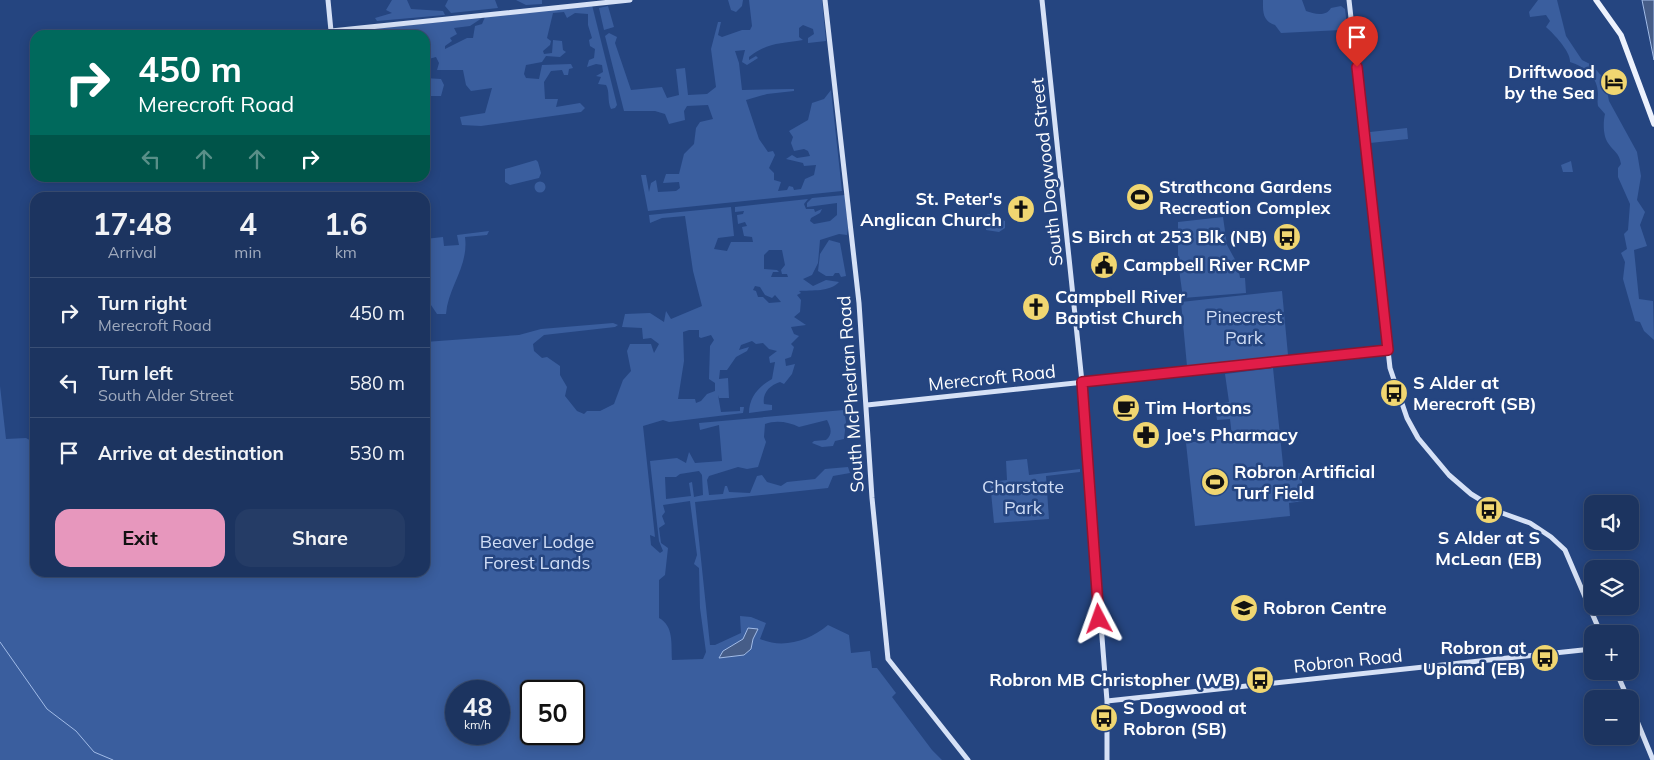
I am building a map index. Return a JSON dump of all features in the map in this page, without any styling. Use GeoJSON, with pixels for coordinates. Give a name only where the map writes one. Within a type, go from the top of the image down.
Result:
{"type":"FeatureCollection","features":[{"type":"Feature","properties":{"kind":"main road"},"geometry":{"type":"LineString","coordinates":[[1596,0],[1621,35],[1654,124]]}},
{"type":"Feature","properties":{"kind":"street"},"geometry":{"type":"LineString","coordinates":[[328,0],[331,30]]}},
{"type":"Feature","properties":{"kind":"street"},"geometry":{"type":"LineString","coordinates":[[341,30],[630,0]]}},
{"type":"Feature","properties":{"kind":"street","name":"South McPhedran Road"},"geometry":{"type":"LineString","coordinates":[[825,0],[858,293],[872,498],[888,659],[968,760]]}},
{"type":"Feature","properties":{"kind":"street","name":"South Dogwood Street"},"geometry":{"type":"LineString","coordinates":[[1042,0],[1082,382],[1107,701],[1106,760]]}},
{"type":"Feature","properties":{"kind":"street"},"geometry":{"type":"LineString","coordinates":[[1349,0],[1388,350],[1393,380],[1407,418],[1418,438],[1449,476],[1471,494],[1502,513],[1530,523],[1551,537],[1565,550],[1597,625]]}},
{"type":"Feature","properties":{"kind":"street","name":"Merecroft Road"},"geometry":{"type":"LineString","coordinates":[[867,405],[1388,350]]}},
{"type":"Feature","properties":{"kind":"street","name":"Robron Road"},"geometry":{"type":"LineString","coordinates":[[1107,701],[1584,650]]}},
{"type":"Feature","properties":{"kind":"street"},"geometry":{"type":"LineString","coordinates":[[1639,726],[1653,760]]}},
{"type":"Feature","properties":{"kind":"green space"},"geometry":{"type":"Polygon","coordinates":[[[392,0],[407,0],[411,9],[443,11],[445,15],[377,21],[375,18],[392,13],[386,10],[392,0]]]}},
{"type":"Feature","properties":{"kind":"green space"},"geometry":{"type":"Polygon","coordinates":[[[448,0],[495,0],[498,8],[451,13],[445,6],[448,0]]]}},
{"type":"Feature","properties":{"kind":"green space"},"geometry":{"type":"Polygon","coordinates":[[[516,0],[542,0],[542,4],[526,5],[516,0]]]}},
{"type":"Feature","properties":{"kind":"green space"},"geometry":{"type":"Polygon","coordinates":[[[728,0],[743,0],[742,6],[736,12],[731,10],[728,0]]]}},
{"type":"Feature","properties":{"kind":"green space"},"geometry":{"type":"Polygon","coordinates":[[[749,0],[822,0],[826,41],[808,43],[808,38],[814,34],[813,29],[803,25],[799,28],[799,37],[803,40],[774,44],[762,49],[749,57],[749,60],[756,56],[758,58],[747,65],[742,62],[745,50],[735,51],[739,63],[742,90],[794,89],[794,91],[767,94],[746,100],[759,139],[768,152],[773,151],[775,155],[769,168],[774,173],[774,180],[781,182],[778,191],[787,190],[789,186],[793,187],[794,190],[801,189],[805,179],[814,175],[816,165],[804,166],[803,163],[786,159],[792,155],[797,158],[810,156],[808,151],[804,149],[794,151],[791,143],[793,137],[789,131],[808,120],[812,103],[824,99],[831,90],[842,191],[648,211],[641,175],[646,175],[649,192],[651,183],[656,180],[658,192],[676,191],[680,188],[679,182],[663,183],[666,174],[679,174],[684,154],[694,144],[696,128],[700,122],[713,119],[708,105],[687,106],[684,111],[685,120],[669,124],[665,114],[655,111],[624,111],[605,36],[609,33],[617,37],[615,43],[631,90],[662,87],[667,98],[679,95],[676,69],[685,68],[688,95],[707,94],[716,87],[711,49],[718,22],[721,22],[718,35],[722,37],[742,30],[750,30],[752,26],[749,0]]]}},
{"type":"Feature","properties":{"kind":"green space"},"geometry":{"type":"Polygon","coordinates":[[[1263,0],[1302,0],[1306,11],[1316,14],[1323,14],[1331,8],[1341,6],[1345,9],[1347,26],[1341,30],[1281,33],[1275,25],[1265,18],[1263,0]]]}},
{"type":"Feature","properties":{"kind":"green space"},"geometry":{"type":"Polygon","coordinates":[[[1538,0],[1557,0],[1566,36],[1582,60],[1592,65],[1605,80],[1609,101],[1637,152],[1641,176],[1637,200],[1645,212],[1640,225],[1647,246],[1634,250],[1639,299],[1653,301],[1654,340],[1644,331],[1640,322],[1635,321],[1623,279],[1625,262],[1621,253],[1627,249],[1624,234],[1628,230],[1630,204],[1618,177],[1618,168],[1621,164],[1618,154],[1605,137],[1605,114],[1598,106],[1596,83],[1590,74],[1570,62],[1565,48],[1546,27],[1550,21],[1546,15],[1530,17],[1529,12],[1538,0]]]}},
{"type":"Feature","properties":{"kind":"green space"},"geometry":{"type":"Polygon","coordinates":[[[592,5],[617,105],[615,108],[611,109],[606,85],[598,84],[601,77],[596,76],[603,72],[602,65],[596,64],[587,67],[589,60],[594,58],[595,49],[590,46],[589,40],[592,38],[588,25],[588,14],[575,13],[567,18],[564,12],[553,13],[547,38],[551,41],[550,45],[543,51],[544,54],[552,53],[553,40],[562,41],[563,50],[566,52],[560,57],[546,56],[542,62],[526,65],[524,74],[526,78],[539,79],[542,65],[571,64],[573,68],[569,69],[568,75],[564,75],[562,70],[551,71],[544,82],[545,99],[558,99],[556,107],[580,103],[585,108],[581,112],[481,126],[462,125],[460,117],[485,113],[492,88],[471,91],[466,85],[463,70],[437,70],[439,63],[436,57],[430,59],[430,30],[369,30],[482,18],[470,26],[454,28],[457,34],[450,38],[452,41],[445,46],[445,49],[467,38],[473,38],[475,26],[482,24],[485,17],[592,5]]]}},
{"type":"Feature","properties":{"kind":"green space"},"geometry":{"type":"Polygon","coordinates":[[[608,6],[614,27],[604,30],[599,8],[608,6]]]}},
{"type":"Feature","properties":{"kind":"green space"},"geometry":{"type":"Polygon","coordinates":[[[430,78],[441,79],[444,85],[441,96],[430,96],[430,78]]]}},
{"type":"Feature","properties":{"kind":"green space"},"geometry":{"type":"Polygon","coordinates":[[[1407,128],[1408,139],[1370,143],[1370,132],[1407,128]]]}},
{"type":"Feature","properties":{"kind":"green space"},"geometry":{"type":"Polygon","coordinates":[[[536,160],[541,173],[539,178],[510,185],[505,182],[505,169],[536,160]]]}},
{"type":"Feature","properties":{"kind":"green space"},"geometry":{"type":"Polygon","coordinates":[[[1571,161],[1573,172],[1563,172],[1561,165],[1571,161]]]}},
{"type":"Feature","properties":{"kind":"green space"},"geometry":{"type":"Polygon","coordinates":[[[540,181],[546,187],[540,193],[534,187],[540,181]]]}},
{"type":"Feature","properties":{"kind":"green space","name":"Beaver Lodge Forest Lands"},"geometry":{"type":"Polygon","coordinates":[[[845,195],[847,235],[839,234],[820,240],[818,263],[812,275],[803,279],[813,286],[826,280],[839,282],[826,289],[799,291],[801,293],[797,295],[801,300],[800,312],[794,317],[806,325],[791,327],[794,334],[799,336],[791,344],[794,347],[791,357],[785,359],[786,366],[795,364],[792,374],[784,384],[776,383],[770,387],[764,396],[764,404],[772,405],[772,410],[749,413],[753,397],[763,385],[772,379],[775,362],[770,363],[769,357],[777,351],[769,349],[763,343],[756,344],[752,341],[741,345],[739,350],[749,347],[747,351],[736,357],[727,370],[720,370],[719,379],[728,378],[729,398],[719,398],[718,395],[721,412],[740,411],[740,407],[744,407],[743,413],[669,422],[663,420],[643,426],[655,537],[650,535],[651,545],[660,553],[663,551],[659,541],[650,461],[677,458],[686,463],[689,452],[695,463],[722,461],[719,425],[700,430],[699,423],[844,410],[846,422],[844,439],[835,441],[833,446],[822,447],[812,443],[814,441],[826,440],[830,435],[830,426],[827,420],[799,427],[782,422],[769,423],[765,424],[764,437],[766,442],[758,467],[747,469],[738,467],[709,476],[707,480],[709,495],[723,494],[725,486],[727,486],[729,492],[750,493],[757,476],[762,475],[767,482],[781,486],[787,482],[815,479],[825,469],[848,467],[850,473],[833,476],[828,488],[695,502],[710,645],[715,645],[741,633],[740,616],[751,617],[766,623],[760,639],[769,642],[796,642],[821,631],[828,625],[849,635],[851,653],[870,651],[872,668],[877,668],[896,693],[892,697],[932,750],[942,760],[0,760],[0,386],[6,439],[26,438],[30,440],[30,577],[430,577],[430,342],[519,335],[541,329],[613,323],[618,325],[615,327],[544,335],[533,344],[534,351],[542,358],[547,357],[560,366],[560,375],[567,387],[565,396],[577,411],[584,414],[587,411],[600,411],[614,404],[623,380],[631,371],[627,351],[630,344],[651,344],[654,353],[659,344],[651,338],[643,339],[642,328],[622,327],[625,314],[650,313],[664,322],[666,311],[671,319],[702,306],[693,271],[685,216],[662,218],[650,223],[649,215],[731,207],[734,236],[718,238],[714,249],[727,251],[731,242],[753,242],[752,237],[744,236],[742,227],[747,226],[745,222],[738,224],[737,215],[743,214],[744,211],[735,212],[735,207],[808,199],[804,204],[806,209],[814,209],[815,212],[822,209],[820,213],[811,218],[810,221],[814,224],[830,221],[837,215],[837,203],[807,207],[807,203],[812,198],[845,195]],[[769,250],[764,255],[764,269],[777,270],[779,272],[773,272],[771,277],[788,277],[787,274],[782,274],[781,270],[785,265],[782,250],[769,250]],[[755,286],[753,290],[756,291],[758,297],[763,297],[769,303],[781,302],[775,295],[772,298],[765,295],[760,287],[755,286]],[[699,330],[683,332],[684,361],[678,399],[695,399],[696,403],[701,401],[707,394],[715,391],[715,383],[709,379],[710,346],[714,340],[711,335],[699,337],[699,330]],[[699,471],[680,474],[676,477],[665,477],[666,499],[691,496],[689,483],[692,482],[694,497],[703,495],[702,475],[699,471]],[[690,501],[663,505],[665,512],[662,516],[665,524],[659,528],[661,543],[668,548],[665,575],[659,580],[659,618],[664,621],[669,631],[672,660],[703,659],[706,652],[700,608],[699,568],[694,564],[697,555],[690,501]]]}},
{"type":"Feature","properties":{"kind":"green space"},"geometry":{"type":"Polygon","coordinates":[[[987,214],[997,214],[1000,219],[1005,221],[1005,228],[999,232],[986,230],[987,214]]]}},
{"type":"Feature","properties":{"kind":"green space"},"geometry":{"type":"Polygon","coordinates":[[[1223,217],[1227,245],[1238,265],[1240,278],[1245,278],[1246,293],[1183,298],[1178,262],[1178,222],[1223,217]]]}},
{"type":"Feature","properties":{"kind":"green space"},"geometry":{"type":"Polygon","coordinates":[[[489,231],[487,235],[465,237],[464,257],[450,295],[446,314],[437,314],[431,305],[430,315],[430,238],[443,237],[444,246],[459,245],[457,235],[489,231]]]}},
{"type":"Feature","properties":{"kind":"green space"},"geometry":{"type":"Polygon","coordinates":[[[829,240],[840,243],[846,276],[841,277],[839,273],[835,273],[833,276],[826,276],[818,271],[820,254],[829,240]]]}},
{"type":"Feature","properties":{"kind":"green space","name":"Pinecrest Park"},"geometry":{"type":"Polygon","coordinates":[[[1282,291],[1288,355],[1187,366],[1181,302],[1282,291]]]}},
{"type":"Feature","properties":{"kind":"green space"},"geometry":{"type":"Polygon","coordinates":[[[1273,368],[1284,474],[1301,473],[1304,501],[1289,503],[1290,516],[1195,526],[1186,443],[1232,437],[1230,419],[1217,420],[1216,413],[1223,412],[1223,403],[1229,402],[1225,374],[1273,368]]]}},
{"type":"Feature","properties":{"kind":"green space","name":"Charstate Park"},"geometry":{"type":"Polygon","coordinates":[[[1027,459],[1029,475],[1080,469],[1080,472],[1046,476],[1049,519],[994,523],[990,482],[1007,480],[1006,461],[1027,459]]]}},
{"type":"Feature","properties":{"kind":"shaded area"},"geometry":{"type":"Polygon","coordinates":[[[1642,0],[1654,0],[1654,60],[1642,0]]]}},
{"type":"Feature","properties":{"kind":"shaded area"},"geometry":{"type":"Polygon","coordinates":[[[748,628],[758,629],[751,649],[744,655],[719,658],[723,651],[743,639],[748,628]]]}},
{"type":"Feature","properties":{"kind":"waterway"},"geometry":{"type":"LineString","coordinates":[[0,642],[47,709],[76,731],[94,752],[113,760]]}},
{"type":"Feature","properties":{"kind":"place","name":"Driftwood by the Sea"},"geometry":{"type":"Point","coordinates":[1614,82]}},
{"type":"Feature","properties":{"kind":"place","name":"Strathcona Gardens Recreation Complex"},"geometry":{"type":"Point","coordinates":[1140,197]}},
{"type":"Feature","properties":{"kind":"place","name":"St. Peter's Anglican Church"},"geometry":{"type":"Point","coordinates":[1021,209]}},
{"type":"Feature","properties":{"kind":"place","name":"S Birch at 253 Blk (NB)"},"geometry":{"type":"Point","coordinates":[1287,237]}},
{"type":"Feature","properties":{"kind":"place","name":"Campbell River RCMP"},"geometry":{"type":"Point","coordinates":[1104,265]}},
{"type":"Feature","properties":{"kind":"place","name":"Campbell River Baptist Church"},"geometry":{"type":"Point","coordinates":[1036,307]}},
{"type":"Feature","properties":{"kind":"place","name":"S Alder at Merecroft (SB)"},"geometry":{"type":"Point","coordinates":[1394,393]}},
{"type":"Feature","properties":{"kind":"place","name":"Tim Hortons"},"geometry":{"type":"Point","coordinates":[1126,408]}},
{"type":"Feature","properties":{"kind":"place","name":"Joe's Pharmacy"},"geometry":{"type":"Point","coordinates":[1146,435]}},
{"type":"Feature","properties":{"kind":"place","name":"Robron Artificial Turf Field"},"geometry":{"type":"Point","coordinates":[1215,482]}},
{"type":"Feature","properties":{"kind":"place","name":"S Alder at S McLean (EB)"},"geometry":{"type":"Point","coordinates":[1489,510]}},
{"type":"Feature","properties":{"kind":"place","name":"Robron Centre"},"geometry":{"type":"Point","coordinates":[1244,608]}},
{"type":"Feature","properties":{"kind":"place","name":"Robron at Upland (EB)"},"geometry":{"type":"Point","coordinates":[1545,658]}},
{"type":"Feature","properties":{"kind":"place","name":"Robron MB Christopher (WB)"},"geometry":{"type":"Point","coordinates":[1260,680]}},
{"type":"Feature","properties":{"kind":"place","name":"S Dogwood at Robron (SB)"},"geometry":{"type":"Point","coordinates":[1104,718]}},
{"type":"Feature","properties":{"kind":"route"},"geometry":{"type":"LineString","coordinates":[[1099,619],[1082,382],[1388,350],[1357,67]]}}]}
